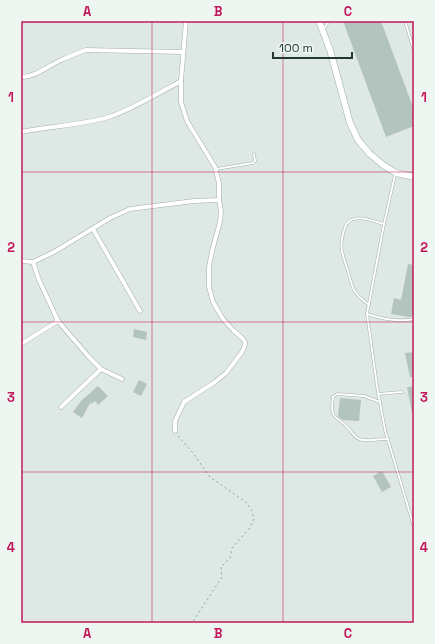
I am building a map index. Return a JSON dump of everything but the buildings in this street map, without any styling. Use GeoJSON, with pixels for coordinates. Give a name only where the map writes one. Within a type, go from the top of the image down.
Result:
{"type":"FeatureCollection","features":[{"type":"Feature","properties":{"kind":"street"},"geometry":{"type":"LineString","coordinates":[[174,431],[175,421],[184,402],[226,373],[242,352],[245,345],[243,339],[223,319],[213,302],[209,287],[210,262],[220,222],[221,211],[219,200],[219,183],[216,169],[188,121],[183,111],[181,102],[181,81],[186,21]]}},
{"type":"Feature","properties":{"kind":"street"},"geometry":{"type":"LineString","coordinates":[[318,21],[330,50],[350,123],[358,140],[369,153],[383,165],[396,173],[414,177]]}},
{"type":"Feature","properties":{"kind":"street"},"geometry":{"type":"LineString","coordinates":[[21,77],[36,74],[76,53],[86,50],[183,52]]}},
{"type":"Feature","properties":{"kind":"street"},"geometry":{"type":"LineString","coordinates":[[21,132],[111,116],[129,109],[181,81]]}},
{"type":"Feature","properties":{"kind":"street"},"geometry":{"type":"LineString","coordinates":[[21,261],[33,262],[54,252],[119,213],[130,209],[194,201],[219,200]]}},
{"type":"Feature","properties":{"kind":"street"},"geometry":{"type":"LineString","coordinates":[[93,229],[140,311]]}},
{"type":"Feature","properties":{"kind":"street"},"geometry":{"type":"LineString","coordinates":[[33,262],[39,280],[58,321],[100,368],[122,379]]}},
{"type":"Feature","properties":{"kind":"street"},"geometry":{"type":"LineString","coordinates":[[21,344],[58,321]]}},
{"type":"Feature","properties":{"kind":"street"},"geometry":{"type":"LineString","coordinates":[[61,407],[100,368]]}},
{"type":"Feature","properties":{"kind":"lane"},"geometry":{"type":"LineString","coordinates":[[323,31],[329,21]]}},
{"type":"Feature","properties":{"kind":"lane"},"geometry":{"type":"LineString","coordinates":[[405,21],[414,51]]}},
{"type":"Feature","properties":{"kind":"lane"},"geometry":{"type":"LineString","coordinates":[[216,169],[253,164],[255,161],[254,154]]}},
{"type":"Feature","properties":{"kind":"lane"},"geometry":{"type":"LineString","coordinates":[[396,173],[384,224],[367,314],[368,331],[378,394],[387,439],[414,527]]}},
{"type":"Feature","properties":{"kind":"lane"},"geometry":{"type":"LineString","coordinates":[[369,305],[358,295],[352,285],[342,255],[342,237],[345,225],[350,220],[356,218],[384,224]]}},
{"type":"Feature","properties":{"kind":"lane"},"geometry":{"type":"LineString","coordinates":[[367,314],[389,320],[404,321],[414,319]]}},
{"type":"Feature","properties":{"kind":"lane"},"geometry":{"type":"LineString","coordinates":[[378,394],[402,392]]}},
{"type":"Feature","properties":{"kind":"lane"},"geometry":{"type":"LineString","coordinates":[[380,402],[364,396],[336,394],[333,397],[331,411],[356,438],[360,440],[387,439]]}},
{"type":"Feature","properties":{"kind":"path"},"geometry":{"type":"LineString","coordinates":[[174,431],[193,453],[210,477],[248,503],[254,520],[232,548],[230,558],[221,567],[222,577],[192,623]]}}]}
